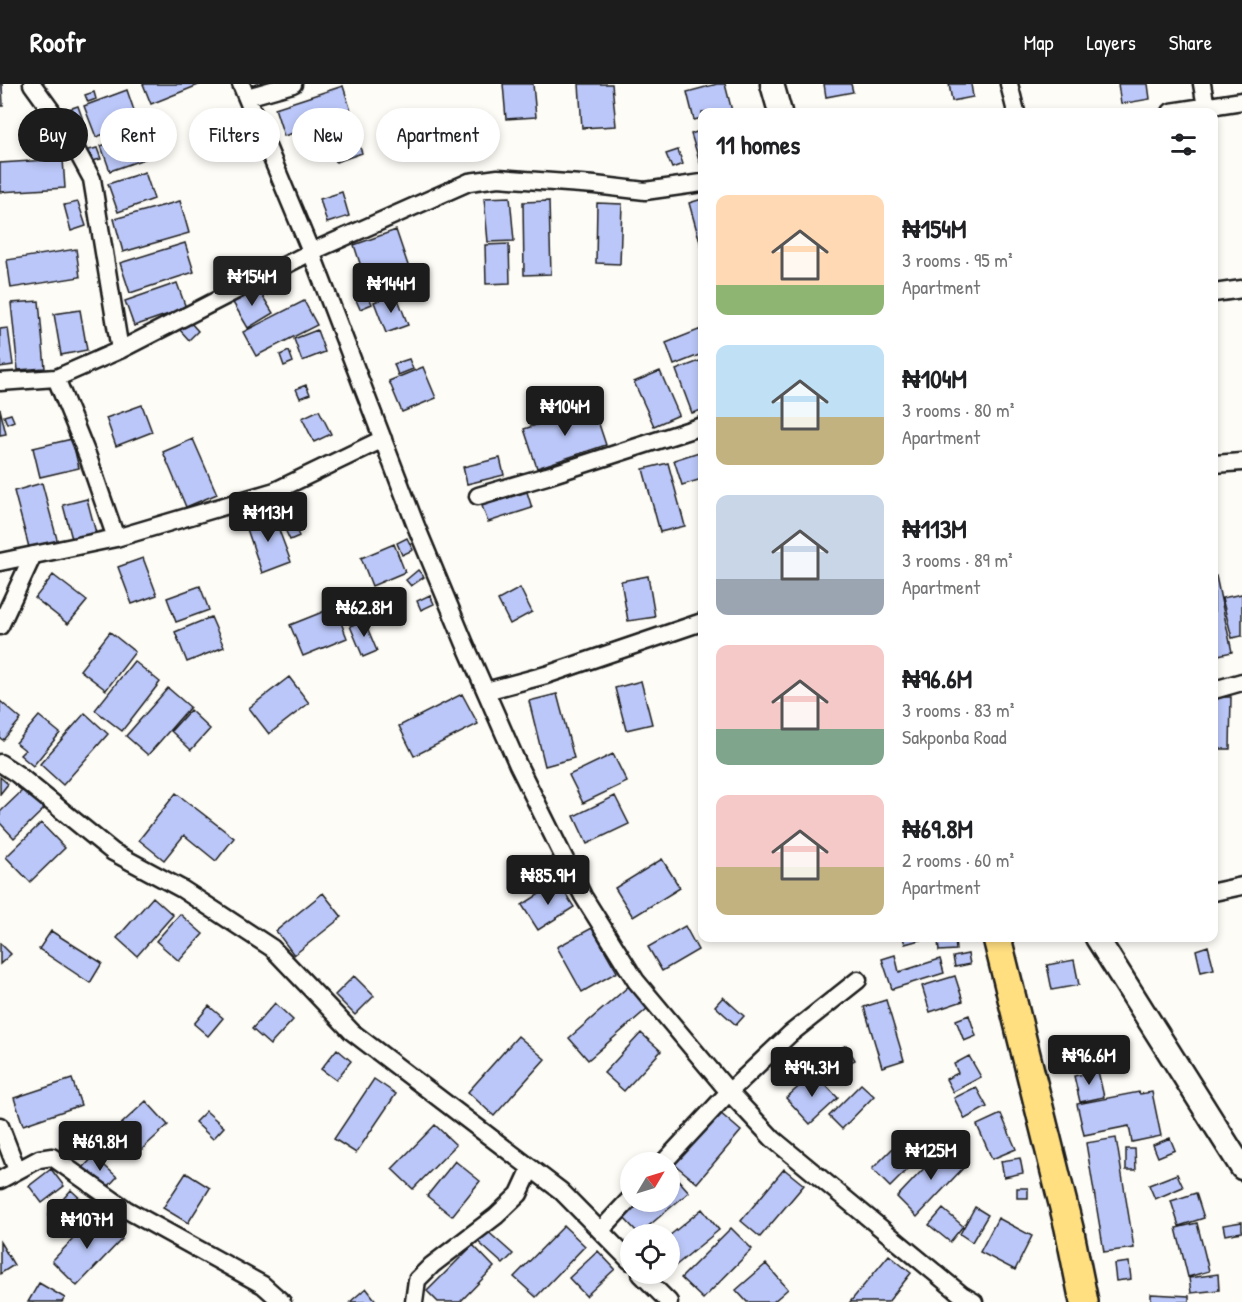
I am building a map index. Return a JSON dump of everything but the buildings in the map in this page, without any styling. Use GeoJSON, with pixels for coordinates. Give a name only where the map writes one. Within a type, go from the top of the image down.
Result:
{"type":"FeatureCollection","features":[{"type":"Feature","properties":{"kind":"highway"},"geometry":{"type":"LineString","coordinates":[[998,942],[1069,1228],[1084,1302]]}},
{"type":"Feature","properties":{"kind":"main road"},"geometry":{"type":"LineString","coordinates":[[772,84],[779,108]]}},
{"type":"Feature","properties":{"kind":"main road"},"geometry":{"type":"LineString","coordinates":[[1100,942],[1235,1144],[1242,1168]]}},
{"type":"Feature","properties":{"kind":"street"},"geometry":{"type":"LineString","coordinates":[[32,84],[66,131],[92,179],[120,350]]}},
{"type":"Feature","properties":{"kind":"street"},"geometry":{"type":"LineString","coordinates":[[293,84],[244,91],[311,252],[416,526],[518,765],[583,896],[636,981],[729,1092],[773,1139],[962,1295],[974,1302]]}},
{"type":"Feature","properties":{"kind":"street"},"geometry":{"type":"LineString","coordinates":[[1009,84],[1015,108]]}},
{"type":"Feature","properties":{"kind":"street"},"geometry":{"type":"LineString","coordinates":[[1202,84],[1206,107]]}},
{"type":"Feature","properties":{"kind":"street"},"geometry":{"type":"LineString","coordinates":[[1199,108],[1242,101]]}},
{"type":"Feature","properties":{"kind":"street"},"geometry":{"type":"LineString","coordinates":[[0,382],[56,378],[120,350],[311,252],[469,182],[498,178],[645,191],[698,184]]}},
{"type":"Feature","properties":{"kind":"street"},"geometry":{"type":"LineString","coordinates":[[1218,292],[1242,289]]}},
{"type":"Feature","properties":{"kind":"street"},"geometry":{"type":"LineString","coordinates":[[56,378],[88,457],[116,538]]}},
{"type":"Feature","properties":{"kind":"street"},"geometry":{"type":"LineString","coordinates":[[478,496],[698,427]]}},
{"type":"Feature","properties":{"kind":"street"},"geometry":{"type":"LineString","coordinates":[[0,562],[116,538],[275,490],[383,439]]}},
{"type":"Feature","properties":{"kind":"street"},"geometry":{"type":"LineString","coordinates":[[1218,465],[1242,462]]}},
{"type":"Feature","properties":{"kind":"street"},"geometry":{"type":"LineString","coordinates":[[0,626],[33,555]]}},
{"type":"Feature","properties":{"kind":"street"},"geometry":{"type":"LineString","coordinates":[[486,691],[546,675],[698,623]]}},
{"type":"Feature","properties":{"kind":"street"},"geometry":{"type":"LineString","coordinates":[[1218,689],[1242,682]]}},
{"type":"Feature","properties":{"kind":"street"},"geometry":{"type":"LineString","coordinates":[[0,763],[17,774],[113,852],[182,889],[272,948],[352,1032],[561,1191],[620,1250]]}},
{"type":"Feature","properties":{"kind":"street"},"geometry":{"type":"LineString","coordinates":[[1218,891],[1242,886]]}},
{"type":"Feature","properties":{"kind":"street"},"geometry":{"type":"LineString","coordinates":[[673,1152],[729,1092],[790,1034],[858,980]]}},
{"type":"Feature","properties":{"kind":"street"},"geometry":{"type":"LineString","coordinates":[[0,1126],[17,1170]]}},
{"type":"Feature","properties":{"kind":"street"},"geometry":{"type":"LineString","coordinates":[[0,1180],[39,1159],[52,1157],[127,1210],[263,1285],[282,1302]]}},
{"type":"Feature","properties":{"kind":"street"},"geometry":{"type":"LineString","coordinates":[[414,1302],[417,1280],[432,1265],[496,1216],[519,1194],[531,1168]]}},
{"type":"Feature","properties":{"kind":"street"},"geometry":{"type":"LineString","coordinates":[[601,1230],[620,1210]]}},
{"type":"Feature","properties":{"kind":"street"},"geometry":{"type":"LineString","coordinates":[[651,1284],[669,1302]]}}]}
